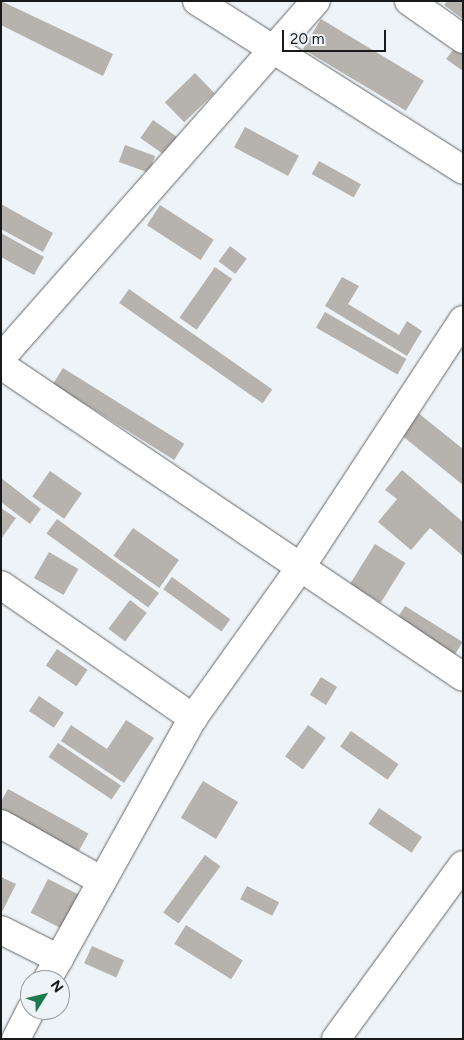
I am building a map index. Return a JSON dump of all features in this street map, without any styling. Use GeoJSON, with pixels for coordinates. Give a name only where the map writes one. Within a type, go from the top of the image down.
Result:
{"type":"FeatureCollection","features":[{"type":"Feature","properties":{"kind":"street"},"geometry":{"type":"LineString","coordinates":[[197,1],[277,48],[463,170]]}},
{"type":"Feature","properties":{"kind":"street"},"geometry":{"type":"LineString","coordinates":[[1,358],[277,48],[316,1]]}},
{"type":"Feature","properties":{"kind":"street"},"geometry":{"type":"LineString","coordinates":[[409,1],[463,39]]}},
{"type":"Feature","properties":{"kind":"street"},"geometry":{"type":"LineString","coordinates":[[1,930],[53,970],[193,718],[302,565],[463,320]]}},
{"type":"Feature","properties":{"kind":"street"},"geometry":{"type":"LineString","coordinates":[[1,365],[460,670]]}},
{"type":"Feature","properties":{"kind":"street"},"geometry":{"type":"LineString","coordinates":[[1,584],[193,718]]}},
{"type":"Feature","properties":{"kind":"street"},"geometry":{"type":"LineString","coordinates":[[1,824],[102,881]]}},
{"type":"Feature","properties":{"kind":"street"},"geometry":{"type":"LineString","coordinates":[[336,1039],[463,865]]}},
{"type":"Feature","properties":{"kind":"street"},"geometry":{"type":"LineString","coordinates":[[16,1039],[26,1020]]}},
{"type":"Feature","properties":{"kind":"building"},"geometry":{"type":"Polygon","coordinates":[[[1,1],[113,54],[103,76],[1,25],[1,1]]]}},
{"type":"Feature","properties":{"kind":"building"},"geometry":{"type":"Polygon","coordinates":[[[447,1],[463,1],[463,19],[444,5],[447,1]]]}},
{"type":"Feature","properties":{"kind":"building"},"geometry":{"type":"Polygon","coordinates":[[[321,19],[424,81],[406,111],[303,49],[321,19]]]}},
{"type":"Feature","properties":{"kind":"building"},"geometry":{"type":"Polygon","coordinates":[[[457,45],[463,49],[463,71],[446,59],[457,45]]]}},
{"type":"Feature","properties":{"kind":"building"},"geometry":{"type":"Polygon","coordinates":[[[195,73],[214,93],[184,122],[165,102],[195,73]]]}},
{"type":"Feature","properties":{"kind":"building"},"geometry":{"type":"Polygon","coordinates":[[[153,120],[177,137],[164,155],[140,138],[153,120]]]}},
{"type":"Feature","properties":{"kind":"building"},"geometry":{"type":"Polygon","coordinates":[[[245,127],[299,156],[288,176],[234,147],[245,127]]]}},
{"type":"Feature","properties":{"kind":"building"},"geometry":{"type":"Polygon","coordinates":[[[125,145],[155,156],[149,173],[119,162],[125,145]]]}},
{"type":"Feature","properties":{"kind":"building"},"geometry":{"type":"Polygon","coordinates":[[[319,161],[361,184],[354,197],[312,174],[319,161]]]}},
{"type":"Feature","properties":{"kind":"building"},"geometry":{"type":"Polygon","coordinates":[[[1,204],[53,233],[43,252],[1,229],[1,204]]]}},
{"type":"Feature","properties":{"kind":"building"},"geometry":{"type":"Polygon","coordinates":[[[160,205],[214,240],[201,260],[147,225],[160,205]]]}},
{"type":"Feature","properties":{"kind":"building"},"geometry":{"type":"Polygon","coordinates":[[[1,233],[44,257],[34,275],[1,257],[1,233]]]}},
{"type":"Feature","properties":{"kind":"building"},"geometry":{"type":"Polygon","coordinates":[[[230,246],[247,259],[235,274],[219,261],[230,246]]]}},
{"type":"Feature","properties":{"kind":"building"},"geometry":{"type":"Polygon","coordinates":[[[215,267],[232,279],[197,330],[179,318],[215,267]]]}},
{"type":"Feature","properties":{"kind":"building"},"geometry":{"type":"Polygon","coordinates":[[[342,277],[359,286],[348,304],[399,335],[407,321],[422,331],[407,356],[325,306],[342,277]]]}},
{"type":"Feature","properties":{"kind":"building"},"geometry":{"type":"Polygon","coordinates":[[[129,289],[272,389],[263,403],[119,303],[129,289]]]}},
{"type":"Feature","properties":{"kind":"building"},"geometry":{"type":"Polygon","coordinates":[[[325,312],[406,359],[397,375],[316,328],[325,312]]]}},
{"type":"Feature","properties":{"kind":"building"},"geometry":{"type":"Polygon","coordinates":[[[63,368],[184,444],[174,460],[53,384],[63,368]]]}},
{"type":"Feature","properties":{"kind":"building"},"geometry":{"type":"Polygon","coordinates":[[[412,408],[463,449],[463,485],[395,430],[412,408]]]}},
{"type":"Feature","properties":{"kind":"building"},"geometry":{"type":"Polygon","coordinates":[[[402,470],[463,522],[463,556],[430,528],[411,550],[378,522],[397,499],[385,490],[402,470]]]}},
{"type":"Feature","properties":{"kind":"building"},"geometry":{"type":"Polygon","coordinates":[[[50,471],[82,493],[64,519],[32,496],[50,471]]]}},
{"type":"Feature","properties":{"kind":"building"},"geometry":{"type":"Polygon","coordinates":[[[1,478],[41,509],[30,524],[1,502],[1,478]]]}},
{"type":"Feature","properties":{"kind":"building"},"geometry":{"type":"Polygon","coordinates":[[[1,508],[16,518],[1,539],[1,508]]]}},
{"type":"Feature","properties":{"kind":"building"},"geometry":{"type":"Polygon","coordinates":[[[57,519],[159,593],[148,608],[46,534],[57,519]]]}},
{"type":"Feature","properties":{"kind":"building"},"geometry":{"type":"Polygon","coordinates":[[[133,528],[179,560],[159,588],[113,556],[133,528]]]}},
{"type":"Feature","properties":{"kind":"building"},"geometry":{"type":"Polygon","coordinates":[[[375,544],[406,563],[381,603],[350,584],[375,544]]]}},
{"type":"Feature","properties":{"kind":"building"},"geometry":{"type":"Polygon","coordinates":[[[49,552],[78,569],[63,595],[34,578],[49,552]]]}},
{"type":"Feature","properties":{"kind":"building"},"geometry":{"type":"Polygon","coordinates":[[[172,577],[230,619],[221,631],[163,589],[172,577]]]}},
{"type":"Feature","properties":{"kind":"building"},"geometry":{"type":"Polygon","coordinates":[[[130,600],[147,613],[125,641],[108,629],[130,600]]]}},
{"type":"Feature","properties":{"kind":"building"},"geometry":{"type":"Polygon","coordinates":[[[405,606],[463,642],[453,658],[395,622],[405,606]]]}},
{"type":"Feature","properties":{"kind":"building"},"geometry":{"type":"Polygon","coordinates":[[[57,649],[88,670],[76,686],[46,666],[57,649]]]}},
{"type":"Feature","properties":{"kind":"building"},"geometry":{"type":"Polygon","coordinates":[[[321,677],[337,687],[326,705],[310,695],[321,677]]]}},
{"type":"Feature","properties":{"kind":"building"},"geometry":{"type":"Polygon","coordinates":[[[39,696],[64,713],[54,728],[29,711],[39,696]]]}},
{"type":"Feature","properties":{"kind":"building"},"geometry":{"type":"Polygon","coordinates":[[[126,720],[154,738],[124,783],[61,741],[71,725],[107,749],[126,720]]]}},
{"type":"Feature","properties":{"kind":"building"},"geometry":{"type":"Polygon","coordinates":[[[308,725],[326,738],[303,769],[285,757],[308,725]]]}},
{"type":"Feature","properties":{"kind":"building"},"geometry":{"type":"Polygon","coordinates":[[[351,731],[399,764],[388,780],[340,747],[351,731]]]}},
{"type":"Feature","properties":{"kind":"building"},"geometry":{"type":"Polygon","coordinates":[[[58,743],[121,785],[112,800],[48,757],[58,743]]]}},
{"type":"Feature","properties":{"kind":"building"},"geometry":{"type":"Polygon","coordinates":[[[203,781],[238,802],[216,839],[181,818],[203,781]]]}},
{"type":"Feature","properties":{"kind":"building"},"geometry":{"type":"Polygon","coordinates":[[[8,789],[88,834],[77,855],[1,813],[1,802],[8,789]]]}},
{"type":"Feature","properties":{"kind":"building"},"geometry":{"type":"Polygon","coordinates":[[[379,808],[422,837],[411,853],[368,824],[379,808]]]}},
{"type":"Feature","properties":{"kind":"building"},"geometry":{"type":"Polygon","coordinates":[[[205,855],[220,866],[179,924],[163,912],[205,855]]]}},
{"type":"Feature","properties":{"kind":"building"},"geometry":{"type":"Polygon","coordinates":[[[1,877],[16,884],[1,914],[1,877]]]}},
{"type":"Feature","properties":{"kind":"building"},"geometry":{"type":"Polygon","coordinates":[[[48,879],[80,895],[63,929],[31,913],[48,879]]]}},
{"type":"Feature","properties":{"kind":"building"},"geometry":{"type":"Polygon","coordinates":[[[247,886],[279,902],[272,916],[240,899],[247,886]]]}},
{"type":"Feature","properties":{"kind":"building"},"geometry":{"type":"Polygon","coordinates":[[[186,925],[243,961],[231,979],[174,944],[186,925]]]}},
{"type":"Feature","properties":{"kind":"building"},"geometry":{"type":"Polygon","coordinates":[[[92,946],[124,960],[116,978],[84,963],[92,946]]]}}]}
